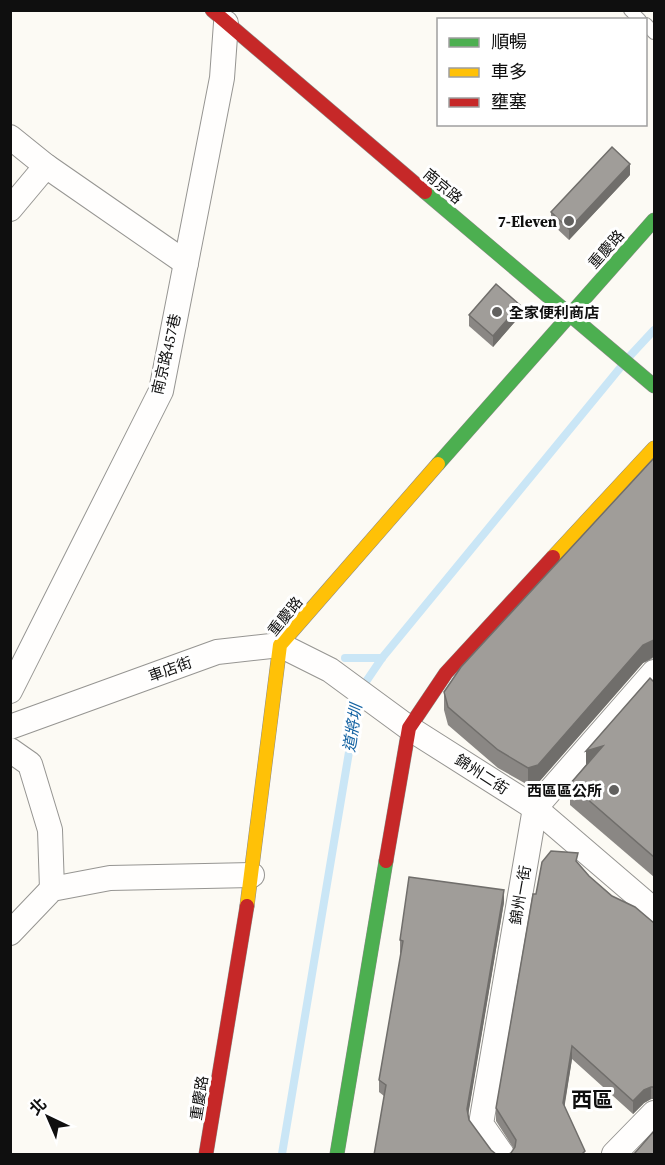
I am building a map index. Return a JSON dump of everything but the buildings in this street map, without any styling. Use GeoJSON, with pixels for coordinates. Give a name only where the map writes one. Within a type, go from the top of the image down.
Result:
{"type":"FeatureCollection","features":[{"type":"Feature","properties":{"kind":"street","name":"南京路457巷"},"geometry":{"type":"LineString","coordinates":[[10,691],[161,391],[222,78],[219,17]]}},
{"type":"Feature","properties":{"kind":"street","name":"南京路"},"geometry":{"type":"LineString","coordinates":[[219,17],[654,386]]}},
{"type":"Feature","properties":{"kind":"street"},"geometry":{"type":"LineString","coordinates":[[10,137],[46,166],[186,263]]}},
{"type":"Feature","properties":{"kind":"street"},"geometry":{"type":"LineString","coordinates":[[10,209],[46,166]]}},
{"type":"Feature","properties":{"kind":"street","name":"重慶路"},"geometry":{"type":"LineString","coordinates":[[206,1155],[252,875],[280,645],[568,315],[654,220]]}},
{"type":"Feature","properties":{"kind":"street"},"geometry":{"type":"LineString","coordinates":[[337,1155],[400,721],[654,448]]}},
{"type":"Feature","properties":{"kind":"street","name":"錦州二街"},"geometry":{"type":"LineString","coordinates":[[280,645],[330,670],[400,721],[535,808],[654,910]]}},
{"type":"Feature","properties":{"kind":"street","name":"車店街"},"geometry":{"type":"LineString","coordinates":[[10,727],[217,651],[280,645]]}},
{"type":"Feature","properties":{"kind":"street"},"geometry":{"type":"LineString","coordinates":[[535,808],[654,672]]}},
{"type":"Feature","properties":{"kind":"street"},"geometry":{"type":"LineString","coordinates":[[10,750],[30,764],[50,830],[52,889]]}},
{"type":"Feature","properties":{"kind":"street","name":"錦州一街"},"geometry":{"type":"LineString","coordinates":[[502,1155],[481,1124],[535,808]]}},
{"type":"Feature","properties":{"kind":"street"},"geometry":{"type":"LineString","coordinates":[[10,933],[52,889],[110,878],[252,875]]}},
{"type":"Feature","properties":{"kind":"street"},"geometry":{"type":"LineString","coordinates":[[614,1155],[654,1113]]}},
{"type":"Feature","properties":{"kind":"waterway","name":"道將圳"},"geometry":{"type":"LineString","coordinates":[[628,358],[654,330]]}},
{"type":"Feature","properties":{"kind":"waterway","name":"道將圳"},"geometry":{"type":"LineString","coordinates":[[282,1154],[359,692],[382,658],[620,368]]}},
{"type":"Feature","properties":{"kind":"waterway"},"geometry":{"type":"LineString","coordinates":[[345,658],[382,658]]}},
{"type":"Feature","properties":{"kind":"traffic: fast"},"geometry":{"type":"LineString","coordinates":[[425,192],[654,386]]}},
{"type":"Feature","properties":{"kind":"traffic: fast"},"geometry":{"type":"LineString","coordinates":[[438,464],[654,220]]}},
{"type":"Feature","properties":{"kind":"traffic: fast"},"geometry":{"type":"LineString","coordinates":[[337,1154],[386,861]]}},
{"type":"Feature","properties":{"kind":"traffic: slow"},"geometry":{"type":"LineString","coordinates":[[553,557],[654,448]]}},
{"type":"Feature","properties":{"kind":"traffic: slow"},"geometry":{"type":"LineString","coordinates":[[247,906],[280,645],[438,464]]}},
{"type":"Feature","properties":{"kind":"traffic: jam"},"geometry":{"type":"LineString","coordinates":[[212,10],[425,192]]}},
{"type":"Feature","properties":{"kind":"traffic: jam"},"geometry":{"type":"LineString","coordinates":[[386,861],[409,728],[446,673],[553,557]]}},
{"type":"Feature","properties":{"kind":"traffic: jam"},"geometry":{"type":"LineString","coordinates":[[206,1154],[247,906]]}},
{"type":"Feature","properties":{"kind":"place","name":"7-Eleven"},"geometry":{"type":"Point","coordinates":[569,221]}},
{"type":"Feature","properties":{"kind":"place","name":"全家便利商店"},"geometry":{"type":"Point","coordinates":[497,312]}},
{"type":"Feature","properties":{"kind":"place","name":"西區區公所"},"geometry":{"type":"Point","coordinates":[614,790]}},
{"type":"Feature","properties":{"kind":"district","name":"西區"},"geometry":{"type":"Point","coordinates":[592,1099]}}]}
